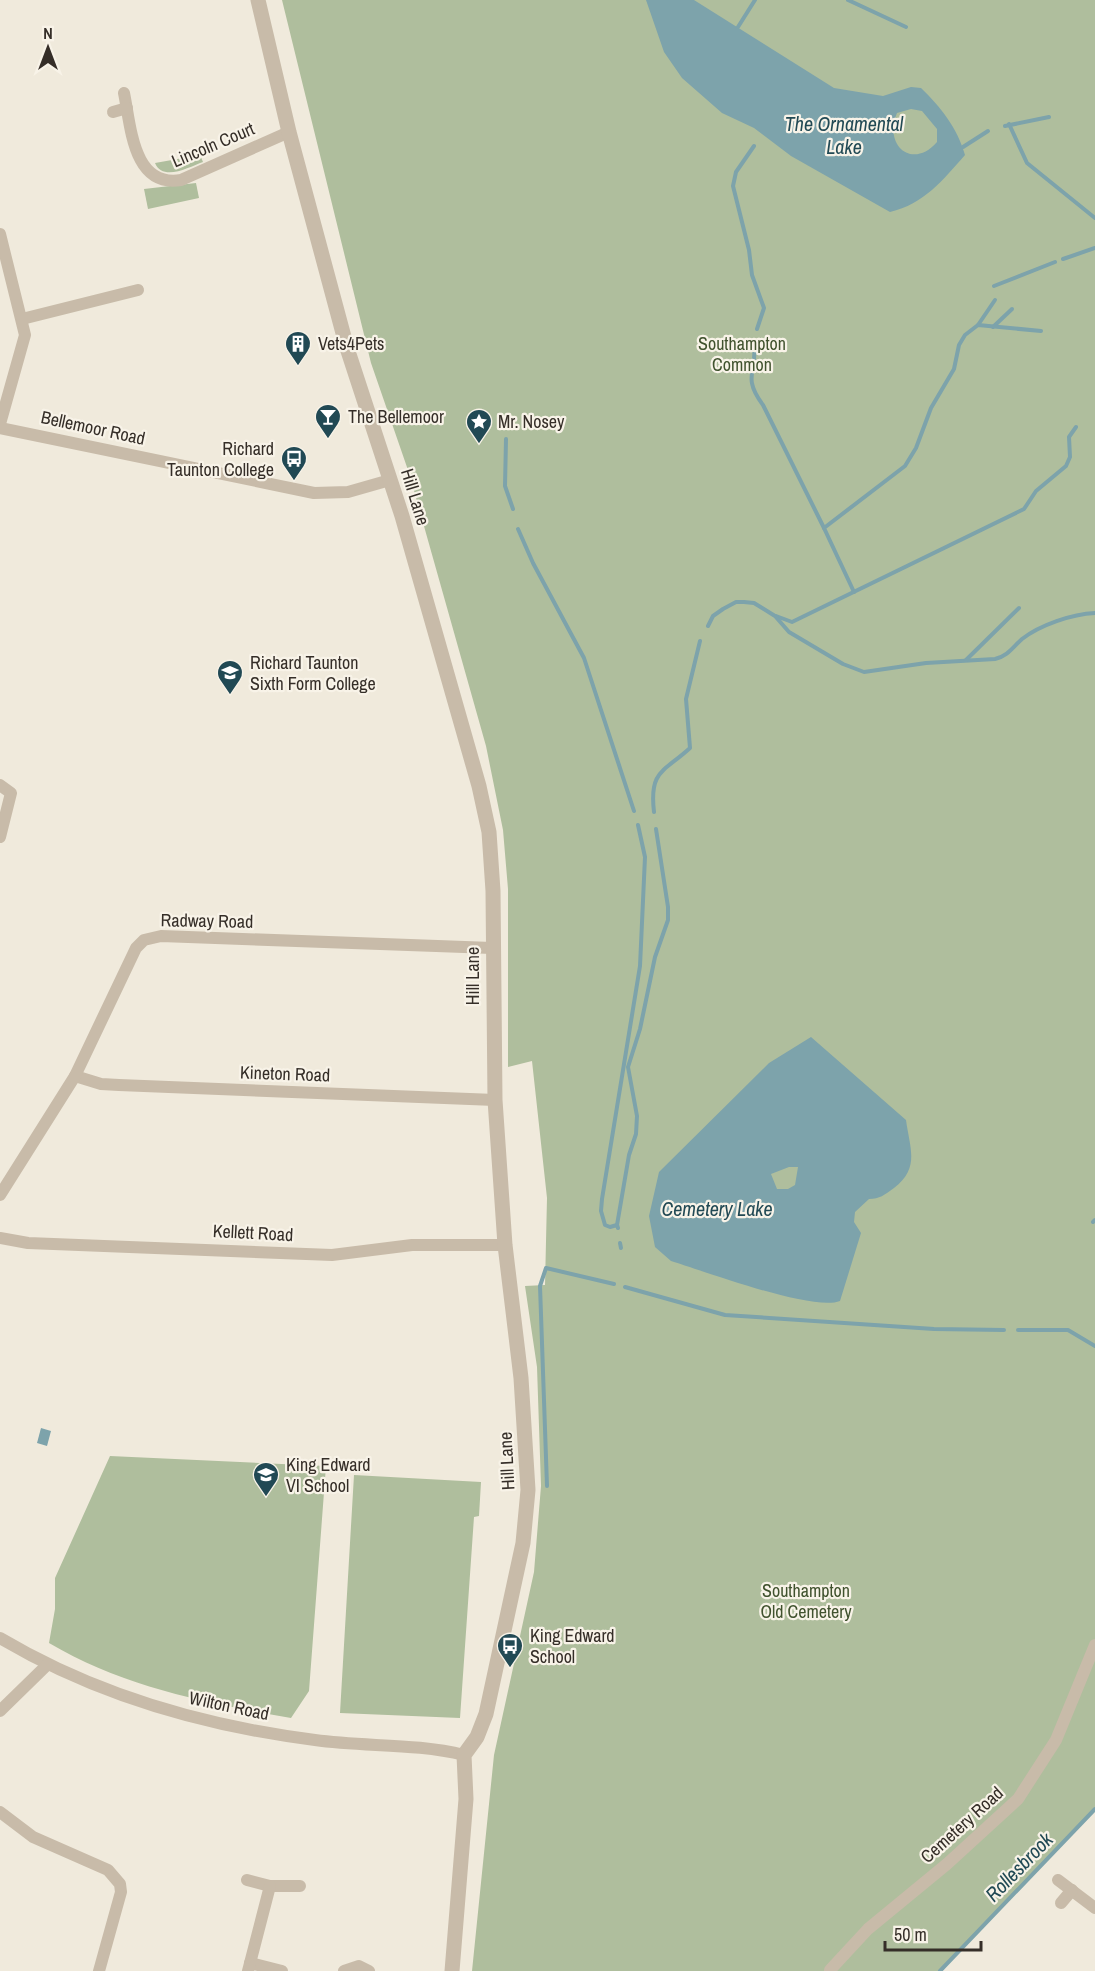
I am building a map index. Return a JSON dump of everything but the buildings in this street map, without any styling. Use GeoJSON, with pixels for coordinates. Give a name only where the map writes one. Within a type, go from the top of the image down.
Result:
{"type":"FeatureCollection","features":[{"type":"Feature","properties":{"kind":"street","name":"Hill Lane"},"geometry":{"type":"LineString","coordinates":[[258,0],[289,132],[347,348],[390,480],[487,817],[493,891],[495,1100],[505,1245],[522,1389],[528,1511],[486,1714],[477,1737],[464,1755]]}},
{"type":"Feature","properties":{"kind":"street","name":"Lincoln Court"},"geometry":{"type":"LineString","coordinates":[[124,93],[142,165],[154,178],[172,182],[181,180],[289,132]]}},
{"type":"Feature","properties":{"kind":"street"},"geometry":{"type":"LineString","coordinates":[[113,112],[127,108]]}},
{"type":"Feature","properties":{"kind":"street"},"geometry":{"type":"LineString","coordinates":[[0,234],[25,335],[0,426]]}},
{"type":"Feature","properties":{"kind":"street"},"geometry":{"type":"LineString","coordinates":[[22,319],[138,290]]}},
{"type":"Feature","properties":{"kind":"street","name":"Bellemoor Road"},"geometry":{"type":"LineString","coordinates":[[0,426],[314,493],[348,492],[390,480]]}},
{"type":"Feature","properties":{"kind":"street"},"geometry":{"type":"LineString","coordinates":[[0,785],[11,793],[0,837]]}},
{"type":"Feature","properties":{"kind":"street","name":"Radway Road"},"geometry":{"type":"LineString","coordinates":[[0,1195],[75,1076],[135,948],[144,940],[153,937],[492,948]]}},
{"type":"Feature","properties":{"kind":"street","name":"Kineton Road"},"geometry":{"type":"LineString","coordinates":[[75,1076],[101,1084],[495,1100]]}},
{"type":"Feature","properties":{"kind":"street","name":"Kellett Road"},"geometry":{"type":"LineString","coordinates":[[0,1238],[28,1243],[332,1255],[412,1245],[505,1245]]}},
{"type":"Feature","properties":{"kind":"street","name":"Wilton Road"},"geometry":{"type":"LineString","coordinates":[[0,1638],[47,1665],[147,1705],[234,1728],[316,1740],[426,1746],[464,1755]]}},
{"type":"Feature","properties":{"kind":"street","name":"Cemetery Road"},"geometry":{"type":"LineString","coordinates":[[830,1970],[868,1929],[947,1864],[1018,1799],[1056,1740],[1095,1645]]}},
{"type":"Feature","properties":{"kind":"street"},"geometry":{"type":"LineString","coordinates":[[0,1711],[47,1665]]}},
{"type":"Feature","properties":{"kind":"street"},"geometry":{"type":"LineString","coordinates":[[452,1971],[466,1799],[464,1755]]}},
{"type":"Feature","properties":{"kind":"street"},"geometry":{"type":"LineString","coordinates":[[0,1812],[33,1837],[108,1870],[120,1884],[121,1892],[99,1971]]}},
{"type":"Feature","properties":{"kind":"street"},"geometry":{"type":"LineString","coordinates":[[247,1880],[270,1887],[300,1886]]}},
{"type":"Feature","properties":{"kind":"street"},"geometry":{"type":"LineString","coordinates":[[1058,1880],[1095,1908]]}},
{"type":"Feature","properties":{"kind":"street"},"geometry":{"type":"LineString","coordinates":[[270,1887],[249,1967],[282,1971]]}},
{"type":"Feature","properties":{"kind":"street"},"geometry":{"type":"LineString","coordinates":[[1061,1904],[1072,1890]]}},
{"type":"Feature","properties":{"kind":"street"},"geometry":{"type":"LineString","coordinates":[[344,1971],[359,1966],[369,1971]]}},
{"type":"Feature","properties":{"kind":"green space","name":"Southampton Common"},"geometry":{"type":"Polygon","coordinates":[[[282,0],[1095,0],[1095,1809],[940,1971],[472,1971],[494,1755],[534,1572],[541,1486],[537,1367],[525,1286],[545,1285],[547,1198],[532,1061],[508,1067],[508,889],[503,830],[486,746],[409,473],[371,363],[282,0]]]}},
{"type":"Feature","properties":{"kind":"green space"},"geometry":{"type":"Polygon","coordinates":[[[200,155],[203,162],[177,172],[164,172],[155,163],[200,155]]]}},
{"type":"Feature","properties":{"kind":"green space"},"geometry":{"type":"Polygon","coordinates":[[[196,183],[199,198],[148,209],[144,189],[196,183]]]}},
{"type":"Feature","properties":{"kind":"green space"},"geometry":{"type":"Polygon","coordinates":[[[110,1456],[326,1466],[309,1691],[291,1718],[197,1699],[136,1682],[77,1658],[49,1643],[55,1609],[55,1578],[110,1456]]]}},
{"type":"Feature","properties":{"kind":"green space"},"geometry":{"type":"Polygon","coordinates":[[[354,1475],[481,1482],[479,1516],[474,1517],[460,1718],[340,1713],[354,1475]]]}},
{"type":"Feature","properties":{"kind":"water","name":"The Ornamental Lake"},"geometry":{"type":"Polygon","coordinates":[[[646,0],[694,0],[834,88],[883,96],[911,87],[921,88],[948,119],[965,155],[941,182],[923,197],[890,212],[791,156],[754,128],[722,113],[682,78],[664,52],[646,0]],[[911,109],[897,113],[894,135],[897,144],[910,154],[919,154],[928,150],[937,142],[937,129],[922,111],[911,109]]]}},
{"type":"Feature","properties":{"kind":"water","name":"Cemetery Lake"},"geometry":{"type":"Polygon","coordinates":[[[811,1037],[906,1120],[911,1149],[910,1165],[902,1181],[894,1188],[885,1195],[869,1199],[855,1212],[854,1222],[861,1233],[840,1301],[826,1303],[807,1301],[758,1289],[671,1261],[655,1247],[649,1216],[659,1172],[769,1063],[811,1037]],[[789,1167],[771,1174],[777,1189],[788,1189],[795,1185],[798,1167],[789,1167]]]}},
{"type":"Feature","properties":{"kind":"water"},"geometry":{"type":"Polygon","coordinates":[[[41,1428],[51,1431],[47,1446],[37,1443],[41,1428]]]}},
{"type":"Feature","properties":{"kind":"waterway"},"geometry":{"type":"LineString","coordinates":[[738,27],[755,0]]}},
{"type":"Feature","properties":{"kind":"waterway"},"geometry":{"type":"LineString","coordinates":[[848,0],[906,27]]}},
{"type":"Feature","properties":{"kind":"waterway"},"geometry":{"type":"LineString","coordinates":[[1005,126],[1049,117]]}},
{"type":"Feature","properties":{"kind":"waterway"},"geometry":{"type":"LineString","coordinates":[[1009,124],[1027,163],[1095,218]]}},
{"type":"Feature","properties":{"kind":"waterway"},"geometry":{"type":"LineString","coordinates":[[963,147],[988,131]]}},
{"type":"Feature","properties":{"kind":"waterway"},"geometry":{"type":"LineString","coordinates":[[754,146],[736,172],[733,186],[749,250],[752,275],[764,308],[757,329]]}},
{"type":"Feature","properties":{"kind":"waterway"},"geometry":{"type":"LineString","coordinates":[[1063,259],[1095,248]]}},
{"type":"Feature","properties":{"kind":"waterway"},"geometry":{"type":"LineString","coordinates":[[994,286],[1055,262]]}},
{"type":"Feature","properties":{"kind":"waterway"},"geometry":{"type":"LineString","coordinates":[[978,325],[995,300]]}},
{"type":"Feature","properties":{"kind":"waterway"},"geometry":{"type":"LineString","coordinates":[[993,327],[1012,309]]}},
{"type":"Feature","properties":{"kind":"waterway"},"geometry":{"type":"LineString","coordinates":[[854,592],[824,528],[905,466],[916,448],[931,408],[954,369],[959,345],[965,335],[978,325],[1041,331]]}},
{"type":"Feature","properties":{"kind":"waterway"},"geometry":{"type":"LineString","coordinates":[[754,341],[753,387],[824,528]]}},
{"type":"Feature","properties":{"kind":"waterway"},"geometry":{"type":"LineString","coordinates":[[776,616],[792,622],[1024,509],[1036,491],[1066,466],[1070,457],[1069,437],[1076,427]]}},
{"type":"Feature","properties":{"kind":"waterway"},"geometry":{"type":"LineString","coordinates":[[506,439],[505,486],[513,509]]}},
{"type":"Feature","properties":{"kind":"waterway"},"geometry":{"type":"LineString","coordinates":[[518,529],[533,563],[584,658],[634,811]]}},
{"type":"Feature","properties":{"kind":"waterway"},"geometry":{"type":"LineString","coordinates":[[708,626],[713,616],[736,602],[754,603],[775,616],[789,632],[843,664],[864,672],[926,663],[1000,658],[1029,634],[1047,625],[1095,613]]}},
{"type":"Feature","properties":{"kind":"waterway"},"geometry":{"type":"LineString","coordinates":[[966,660],[1019,608]]}},
{"type":"Feature","properties":{"kind":"waterway"},"geometry":{"type":"LineString","coordinates":[[654,812],[653,798],[656,780],[660,773],[690,748],[686,699],[700,641]]}},
{"type":"Feature","properties":{"kind":"waterway"},"geometry":{"type":"LineString","coordinates":[[618,1228],[617,1225],[610,1227],[605,1225],[601,1211],[640,966],[645,857],[638,825]]}},
{"type":"Feature","properties":{"kind":"waterway"},"geometry":{"type":"LineString","coordinates":[[617,1225],[629,1155],[636,1134],[637,1116],[628,1067],[640,1029],[655,957],[668,920],[656,829]]}},
{"type":"Feature","properties":{"kind":"waterway"},"geometry":{"type":"LineString","coordinates":[[620,1243],[621,1248]]}},
{"type":"Feature","properties":{"kind":"waterway"},"geometry":{"type":"LineString","coordinates":[[547,1486],[540,1286],[546,1268],[614,1284]]}},
{"type":"Feature","properties":{"kind":"waterway"},"geometry":{"type":"LineString","coordinates":[[625,1287],[725,1315],[934,1329],[1004,1330]]}},
{"type":"Feature","properties":{"kind":"waterway"},"geometry":{"type":"LineString","coordinates":[[1018,1330],[1068,1330],[1095,1346]]}},
{"type":"Feature","properties":{"kind":"waterway","name":"Rollesbrook"},"geometry":{"type":"LineString","coordinates":[[940,1971],[1095,1809]]}},
{"type":"Feature","properties":{"kind":"place","name":"Vets4Pets"},"geometry":{"type":"Point","coordinates":[298,367]}},
{"type":"Feature","properties":{"kind":"place","name":"The Bellemoor"},"geometry":{"type":"Point","coordinates":[328,440]}},
{"type":"Feature","properties":{"kind":"place","name":"Mr. Nosey"},"geometry":{"type":"Point","coordinates":[479,445]}},
{"type":"Feature","properties":{"kind":"place","name":"Richard Taunton College"},"geometry":{"type":"Point","coordinates":[294,482]}},
{"type":"Feature","properties":{"kind":"place","name":"Richard Taunton Sixth Form College"},"geometry":{"type":"Point","coordinates":[230,696]}},
{"type":"Feature","properties":{"kind":"place","name":"King Edward VI School"},"geometry":{"type":"Point","coordinates":[266,1498]}},
{"type":"Feature","properties":{"kind":"place","name":"King Edward School"},"geometry":{"type":"Point","coordinates":[510,1669]}},
{"type":"Feature","properties":{"kind":"park label","name":"Southampton Old Cemetery"},"geometry":{"type":"Point","coordinates":[806,1601]}}]}
